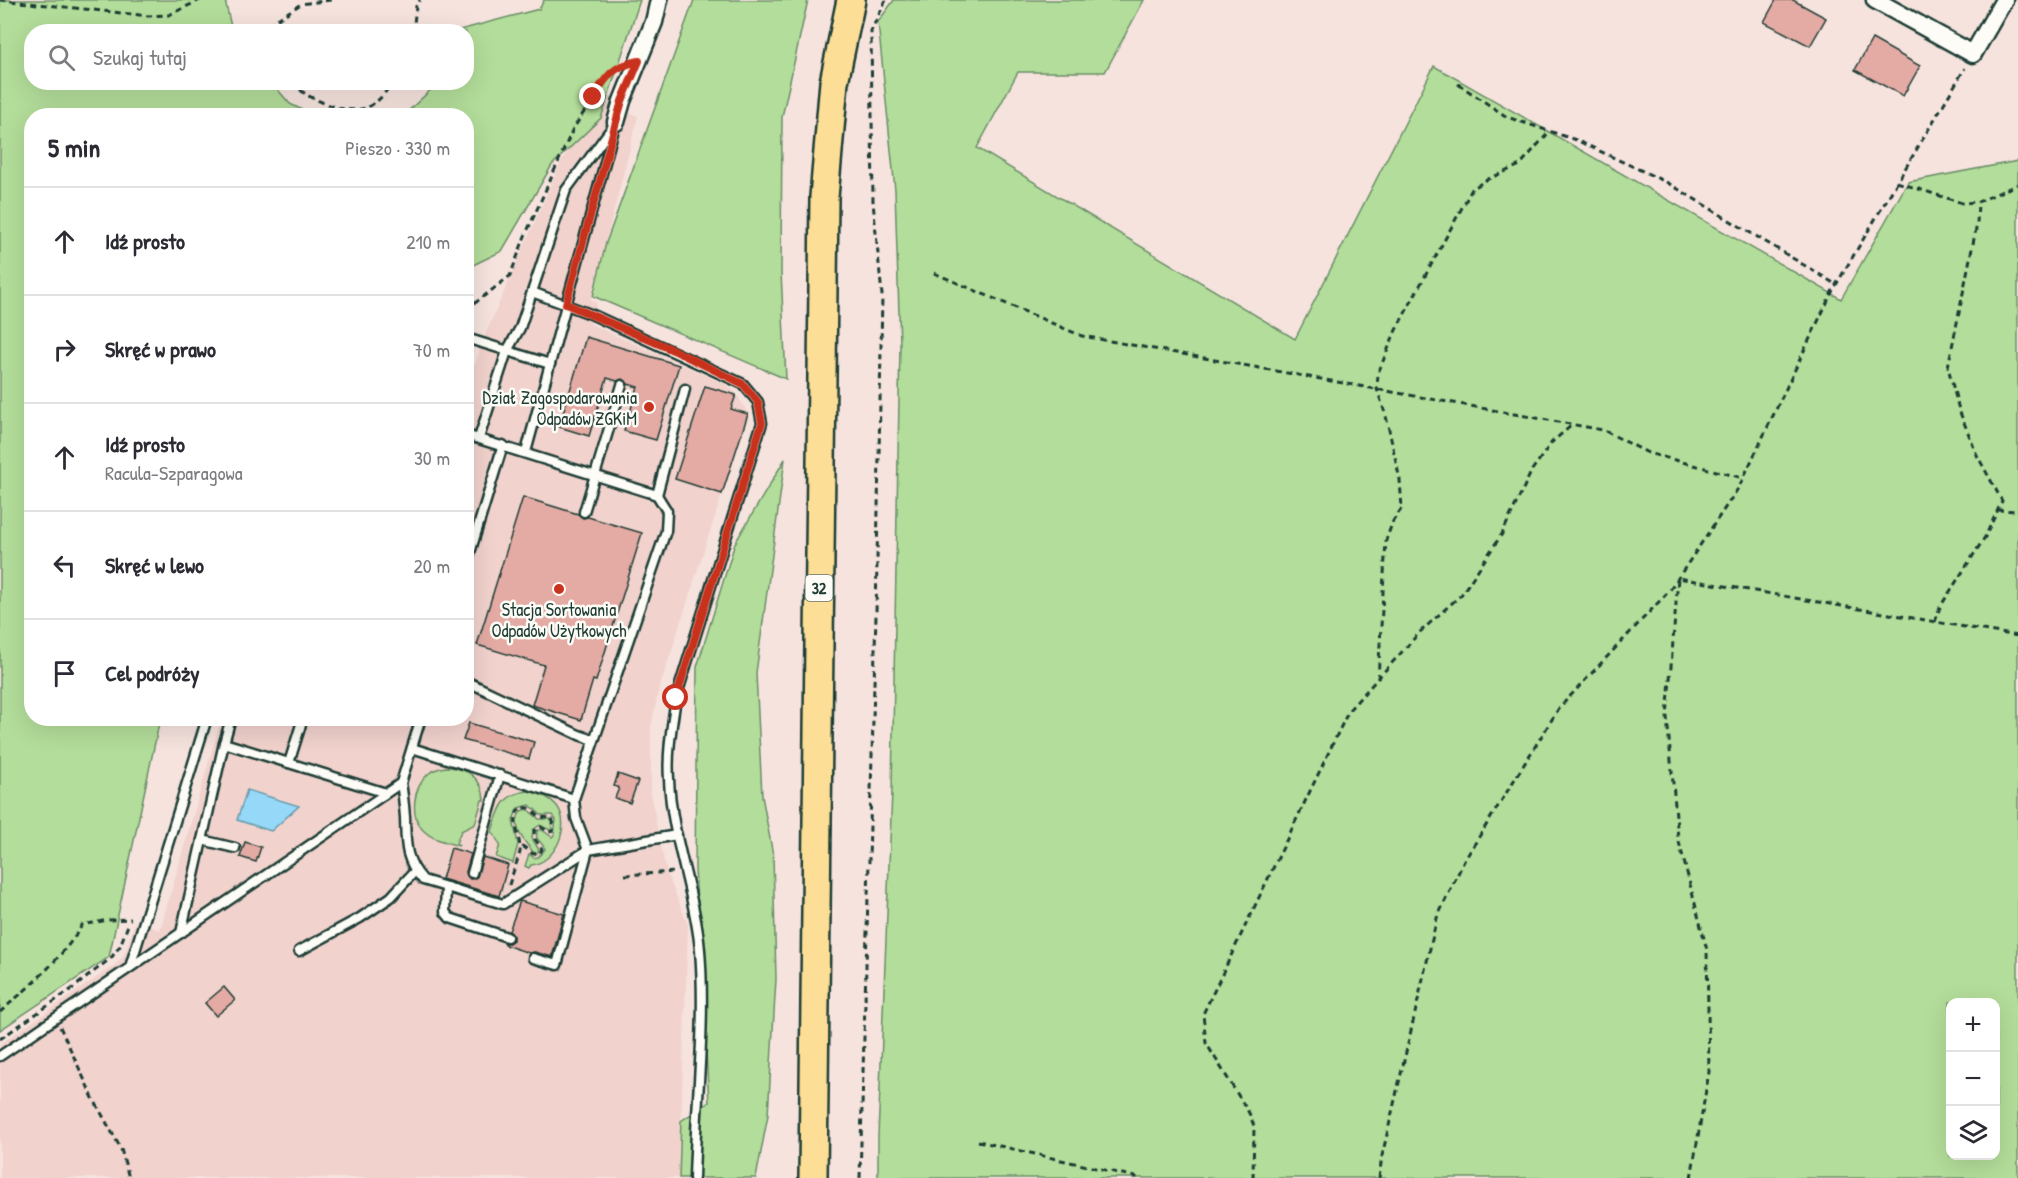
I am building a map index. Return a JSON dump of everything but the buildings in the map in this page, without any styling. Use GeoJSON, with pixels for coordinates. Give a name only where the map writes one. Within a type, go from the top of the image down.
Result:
{"type":"FeatureCollection","features":[{"type":"Feature","properties":{"kind":"main road","name":"32"},"geometry":{"type":"LineString","coordinates":[[813,1178],[824,197],[834,82],[851,0]]}},
{"type":"Feature","properties":{"kind":"street"},"geometry":{"type":"LineString","coordinates":[[616,122],[622,101],[654,22],[659,0]]}},
{"type":"Feature","properties":{"kind":"street"},"geometry":{"type":"LineString","coordinates":[[1875,0],[1973,54],[2004,0]]}},
{"type":"Feature","properties":{"kind":"lane"},"geometry":{"type":"LineString","coordinates":[[479,438],[507,351],[520,328],[566,190],[616,122]]}},
{"type":"Feature","properties":{"kind":"lane"},"geometry":{"type":"LineString","coordinates":[[526,452],[616,122]]}},
{"type":"Feature","properties":{"kind":"lane"},"geometry":{"type":"LineString","coordinates":[[532,292],[566,304],[673,350],[743,384],[758,402],[762,423],[676,698],[670,735],[669,780],[677,835],[697,929],[702,984],[699,1110],[694,1178]]}},
{"type":"Feature","properties":{"kind":"lane"},"geometry":{"type":"LineString","coordinates":[[474,341],[550,364]]}},
{"type":"Feature","properties":{"kind":"lane"},"geometry":{"type":"LineString","coordinates":[[584,512],[621,385]]}},
{"type":"Feature","properties":{"kind":"lane"},"geometry":{"type":"LineString","coordinates":[[657,495],[685,389]]}},
{"type":"Feature","properties":{"kind":"lane"},"geometry":{"type":"LineString","coordinates":[[474,437],[657,495],[667,511],[666,531],[574,799],[576,818],[588,850],[557,964],[533,958]]}},
{"type":"Feature","properties":{"kind":"lane"},"geometry":{"type":"LineString","coordinates":[[474,540],[503,445]]}},
{"type":"Feature","properties":{"kind":"lane"},"geometry":{"type":"LineString","coordinates":[[474,685],[594,740]]}},
{"type":"Feature","properties":{"kind":"lane"},"geometry":{"type":"LineString","coordinates":[[130,968],[205,726]]}},
{"type":"Feature","properties":{"kind":"lane"},"geometry":{"type":"LineString","coordinates":[[181,933],[229,726]]}},
{"type":"Feature","properties":{"kind":"lane"},"geometry":{"type":"LineString","coordinates":[[289,763],[301,726]]}},
{"type":"Feature","properties":{"kind":"lane"},"geometry":{"type":"LineString","coordinates":[[419,726],[401,783],[405,842],[410,861],[423,880],[503,904],[588,850],[677,835]]}},
{"type":"Feature","properties":{"kind":"lane"},"geometry":{"type":"LineString","coordinates":[[224,743],[386,793]]}},
{"type":"Feature","properties":{"kind":"lane"},"geometry":{"type":"LineString","coordinates":[[412,748],[574,799]]}},
{"type":"Feature","properties":{"kind":"lane"},"geometry":{"type":"LineString","coordinates":[[472,873],[500,775]]}},
{"type":"Feature","properties":{"kind":"lane"},"geometry":{"type":"LineString","coordinates":[[0,1056],[401,783]]}},
{"type":"Feature","properties":{"kind":"lane"},"geometry":{"type":"LineString","coordinates":[[202,840],[235,848]]}},
{"type":"Feature","properties":{"kind":"lane"},"geometry":{"type":"LineString","coordinates":[[298,951],[360,918],[391,897],[415,871]]}},
{"type":"Feature","properties":{"kind":"lane"},"geometry":{"type":"LineString","coordinates":[[446,887],[445,912],[450,918],[507,937]]}},
{"type":"Feature","properties":{"kind":"path"},"geometry":{"type":"LineString","coordinates":[[0,0],[149,16],[169,15],[200,0]]}},
{"type":"Feature","properties":{"kind":"path"},"geometry":{"type":"LineString","coordinates":[[270,24],[301,4],[331,0]]}},
{"type":"Feature","properties":{"kind":"path"},"geometry":{"type":"LineString","coordinates":[[414,24],[416,6],[420,0]]}},
{"type":"Feature","properties":{"kind":"path"},"geometry":{"type":"LineString","coordinates":[[860,1178],[876,614],[882,295],[873,202],[871,31],[886,0]]}},
{"type":"Feature","properties":{"kind":"path"},"geometry":{"type":"LineString","coordinates":[[1379,1178],[1382,1156],[1437,918],[1464,861],[1559,708],[1670,590],[1743,478],[1837,285],[1973,54]]}},
{"type":"Feature","properties":{"kind":"path"},"geometry":{"type":"LineString","coordinates":[[474,304],[510,276],[525,236],[573,129],[609,72],[639,61]]}},
{"type":"Feature","properties":{"kind":"path"},"geometry":{"type":"LineString","coordinates":[[1458,84],[1507,117],[1576,140],[1668,183],[1837,285]]}},
{"type":"Feature","properties":{"kind":"path"},"geometry":{"type":"LineString","coordinates":[[300,90],[303,94],[337,108]]}},
{"type":"Feature","properties":{"kind":"path"},"geometry":{"type":"LineString","coordinates":[[367,108],[384,97],[388,90]]}},
{"type":"Feature","properties":{"kind":"path"},"geometry":{"type":"LineString","coordinates":[[1378,679],[1386,540],[1393,521],[1402,508],[1400,480],[1386,416],[1377,389],[1378,373],[1396,330],[1472,189],[1520,165],[1550,131]]}},
{"type":"Feature","properties":{"kind":"path"},"geometry":{"type":"LineString","coordinates":[[1898,182],[1962,203],[1978,202],[2018,184]]}},
{"type":"Feature","properties":{"kind":"path"},"geometry":{"type":"LineString","coordinates":[[1935,622],[1940,607],[1985,537],[2002,501],[1977,455],[1962,419],[1948,367],[1977,224],[1978,202]]}},
{"type":"Feature","properties":{"kind":"path"},"geometry":{"type":"LineString","coordinates":[[933,273],[1082,336],[1603,430],[1648,453],[1743,478]]}},
{"type":"Feature","properties":{"kind":"path"},"geometry":{"type":"LineString","coordinates":[[1253,1178],[1254,1126],[1249,1113],[1206,1043],[1203,1014],[1349,710],[1420,632],[1461,595],[1502,534],[1532,470],[1552,441],[1572,424]]}},
{"type":"Feature","properties":{"kind":"path"},"geometry":{"type":"LineString","coordinates":[[1997,510],[2018,511]]}},
{"type":"Feature","properties":{"kind":"path"},"geometry":{"type":"LineString","coordinates":[[1678,578],[2018,636]]}},
{"type":"Feature","properties":{"kind":"path"},"geometry":{"type":"LineString","coordinates":[[1678,578],[1667,717],[1678,838],[1707,950],[1709,1072],[1690,1178]]}},
{"type":"Feature","properties":{"kind":"path"},"geometry":{"type":"LineString","coordinates":[[503,904],[520,851],[515,819],[520,809],[530,808],[540,817],[552,818],[553,831],[549,832],[541,827],[534,831],[535,839],[542,849],[540,853],[533,854],[520,844]]}},
{"type":"Feature","properties":{"kind":"path"},"geometry":{"type":"LineString","coordinates":[[626,875],[685,870]]}},
{"type":"Feature","properties":{"kind":"path"},"geometry":{"type":"LineString","coordinates":[[0,1012],[35,982],[71,943],[82,926],[108,921],[145,919]]}},
{"type":"Feature","properties":{"kind":"path"},"geometry":{"type":"LineString","coordinates":[[0,1038],[72,989],[111,958],[120,946],[130,920]]}},
{"type":"Feature","properties":{"kind":"path"},"geometry":{"type":"LineString","coordinates":[[56,1017],[93,1098],[121,1149],[129,1178]]}},
{"type":"Feature","properties":{"kind":"path"},"geometry":{"type":"LineString","coordinates":[[978,1141],[1140,1178]]}},
{"type":"Feature","properties":{"kind":"shaded area"},"geometry":{"type":"Polygon","coordinates":[[[598,104],[638,116],[591,300],[597,304],[590,324],[725,384],[737,394],[748,414],[658,693],[651,728],[651,795],[659,838],[667,873],[688,925],[679,1178],[0,1178],[0,1044],[115,965],[123,957],[135,922],[160,930],[219,726],[474,726],[474,364],[561,162],[598,104]]]}},
{"type":"Feature","properties":{"kind":"green space"},"geometry":{"type":"Polygon","coordinates":[[[0,0],[225,0],[230,24],[24,24],[24,90],[278,90],[290,104],[298,108],[24,108],[24,726],[158,726],[109,957],[0,1030],[0,0]]]}},
{"type":"Feature","properties":{"kind":"green space"},"geometry":{"type":"Polygon","coordinates":[[[544,0],[640,0],[601,118],[552,165],[502,251],[474,265],[474,108],[411,108],[431,90],[474,90],[474,26],[539,9],[544,0]]]}},
{"type":"Feature","properties":{"kind":"green space"},"geometry":{"type":"Polygon","coordinates":[[[694,0],[808,0],[782,117],[781,272],[786,379],[593,296],[606,243],[694,0]]]}},
{"type":"Feature","properties":{"kind":"green space"},"geometry":{"type":"Polygon","coordinates":[[[894,0],[1144,0],[1105,72],[1018,72],[977,148],[1295,339],[1434,66],[1841,299],[1908,182],[2018,161],[2018,1178],[878,1178],[892,791],[900,344],[895,190],[878,22],[894,0]]]}},
{"type":"Feature","properties":{"kind":"green space"},"geometry":{"type":"Polygon","coordinates":[[[785,459],[756,673],[762,796],[773,855],[776,979],[768,1115],[756,1178],[679,1178],[681,1121],[709,1102],[695,869],[697,667],[735,543],[785,459]]]}},
{"type":"Feature","properties":{"kind":"green space"},"geometry":{"type":"Polygon","coordinates":[[[446,767],[467,772],[477,780],[483,793],[484,800],[482,800],[475,824],[461,831],[456,843],[459,846],[432,837],[424,831],[416,818],[416,794],[423,780],[432,771],[446,767]]]}},
{"type":"Feature","properties":{"kind":"green space"},"geometry":{"type":"Polygon","coordinates":[[[528,791],[551,800],[557,806],[563,823],[562,833],[554,851],[540,863],[531,865],[529,868],[525,866],[529,854],[534,858],[538,857],[545,849],[537,838],[538,830],[552,837],[554,835],[556,820],[553,815],[541,815],[530,805],[518,808],[513,820],[518,844],[513,863],[496,857],[500,845],[492,831],[500,809],[507,799],[528,791]]]}},
{"type":"Feature","properties":{"kind":"green space"},"geometry":{"type":"Polygon","coordinates":[[[527,809],[539,819],[550,819],[551,821],[552,829],[550,830],[540,825],[533,830],[532,838],[539,850],[537,853],[534,853],[526,843],[518,828],[518,817],[521,811],[527,809]]]}},
{"type":"Feature","properties":{"kind":"water"},"geometry":{"type":"Polygon","coordinates":[[[247,790],[299,806],[271,831],[237,820],[247,790]]]}},
{"type":"Feature","properties":{"kind":"place","name":"Dział Zagospodarowania Odpadów ZGKiM"},"geometry":{"type":"Point","coordinates":[649,407]}},
{"type":"Feature","properties":{"kind":"place","name":"Stacja Sortowania Odpadów Użytkowych"},"geometry":{"type":"Point","coordinates":[559,589]}},
{"type":"Feature","properties":{"kind":"route"},"geometry":{"type":"LineString","coordinates":[[593,97],[609,72],[639,61],[622,101],[566,304],[673,350],[743,384],[758,402],[762,423],[676,698]]}}]}
